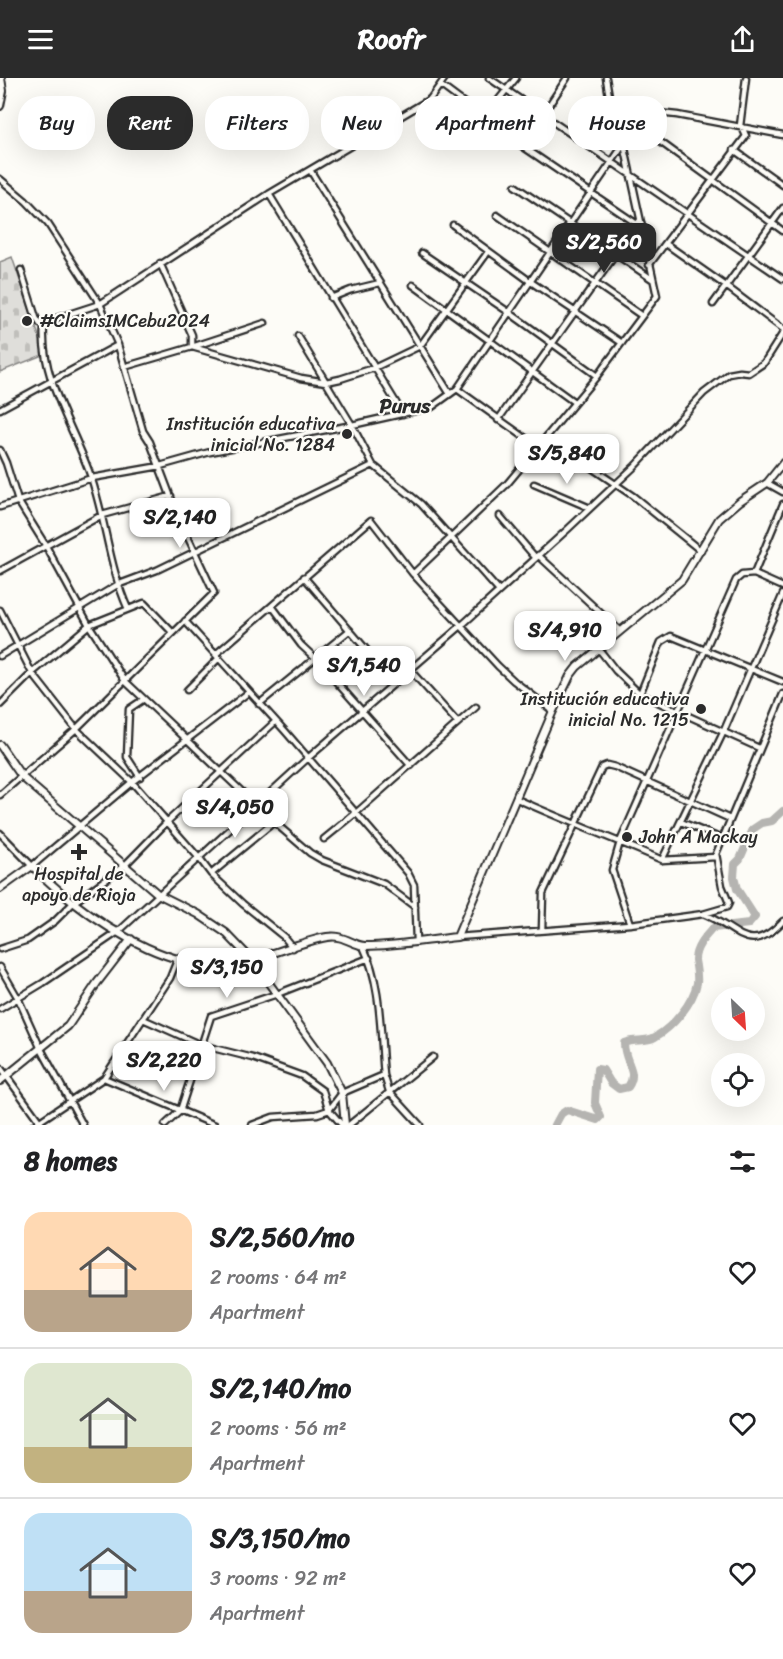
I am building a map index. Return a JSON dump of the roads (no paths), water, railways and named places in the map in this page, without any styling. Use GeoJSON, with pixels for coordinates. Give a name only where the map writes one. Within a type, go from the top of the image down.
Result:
{"type":"FeatureCollection","features":[{"type":"Feature","properties":{"kind":"street"},"geometry":{"type":"LineString","coordinates":[[0,106],[1,78]]}},
{"type":"Feature","properties":{"kind":"street"},"geometry":{"type":"LineString","coordinates":[[44,326],[57,318],[100,304],[269,194],[430,99],[445,78]]}},
{"type":"Feature","properties":{"kind":"street"},"geometry":{"type":"LineString","coordinates":[[489,78],[515,96]]}},
{"type":"Feature","properties":{"kind":"street"},"geometry":{"type":"LineString","coordinates":[[501,96],[516,78]]}},
{"type":"Feature","properties":{"kind":"street"},"geometry":{"type":"LineString","coordinates":[[555,96],[567,78]]}},
{"type":"Feature","properties":{"kind":"street"},"geometry":{"type":"LineString","coordinates":[[606,78],[609,96]]}},
{"type":"Feature","properties":{"kind":"street"},"geometry":{"type":"LineString","coordinates":[[650,265],[746,136],[741,126],[746,78]]}},
{"type":"Feature","properties":{"kind":"street"},"geometry":{"type":"LineString","coordinates":[[440,85],[455,96]]}},
{"type":"Feature","properties":{"kind":"street"},"geometry":{"type":"LineString","coordinates":[[667,116],[741,126],[783,135]]}},
{"type":"Feature","properties":{"kind":"street"},"geometry":{"type":"LineString","coordinates":[[556,124],[783,279]]}},
{"type":"Feature","properties":{"kind":"street"},"geometry":{"type":"LineString","coordinates":[[667,147],[783,231]]}},
{"type":"Feature","properties":{"kind":"street"},"geometry":{"type":"LineString","coordinates":[[528,150],[638,222]]}},
{"type":"Feature","properties":{"kind":"street"},"geometry":{"type":"LineString","coordinates":[[0,507],[92,478],[160,466],[219,450],[352,425],[432,407],[458,389],[620,150]]}},
{"type":"Feature","properties":{"kind":"street"},"geometry":{"type":"LineString","coordinates":[[413,574],[507,484],[597,376],[657,296],[638,222],[632,175],[626,150]]}},
{"type":"Feature","properties":{"kind":"street"},"geometry":{"type":"LineString","coordinates":[[734,150],[783,185]]}},
{"type":"Feature","properties":{"kind":"street"},"geometry":{"type":"LineString","coordinates":[[310,170],[450,394]]}},
{"type":"Feature","properties":{"kind":"street"},"geometry":{"type":"LineString","coordinates":[[0,179],[39,213],[48,224],[100,304],[118,345],[143,431],[160,466],[178,516],[214,593],[76,729],[0,795]]}},
{"type":"Feature","properties":{"kind":"street"},"geometry":{"type":"LineString","coordinates":[[515,186],[653,279]]}},
{"type":"Feature","properties":{"kind":"street"},"geometry":{"type":"LineString","coordinates":[[269,194],[403,414]]}},
{"type":"Feature","properties":{"kind":"street"},"geometry":{"type":"LineString","coordinates":[[713,304],[783,208]]}},
{"type":"Feature","properties":{"kind":"street"},"geometry":{"type":"LineString","coordinates":[[497,215],[642,316]]}},
{"type":"Feature","properties":{"kind":"street"},"geometry":{"type":"LineString","coordinates":[[498,420],[638,222]]}},
{"type":"Feature","properties":{"kind":"street"},"geometry":{"type":"LineString","coordinates":[[453,225],[488,252],[622,343]]}},
{"type":"Feature","properties":{"kind":"street"},"geometry":{"type":"LineString","coordinates":[[0,1009],[118,932],[308,758],[462,625],[590,508],[704,393],[729,374],[749,373],[764,363],[783,331],[726,286],[666,244]]}},
{"type":"Feature","properties":{"kind":"street"},"geometry":{"type":"LineString","coordinates":[[192,347],[301,378],[326,382],[340,379],[374,368],[420,346],[488,252]]}},
{"type":"Feature","properties":{"kind":"street"},"geometry":{"type":"LineString","coordinates":[[422,253],[597,376]]}},
{"type":"Feature","properties":{"kind":"street"},"geometry":{"type":"LineString","coordinates":[[160,263],[192,335],[192,347]]}},
{"type":"Feature","properties":{"kind":"street"},"geometry":{"type":"LineString","coordinates":[[21,270],[36,318],[44,326]]}},
{"type":"Feature","properties":{"kind":"street"},"geometry":{"type":"LineString","coordinates":[[331,298],[351,290],[381,283]]}},
{"type":"Feature","properties":{"kind":"street"},"geometry":{"type":"LineString","coordinates":[[413,285],[574,402]]}},
{"type":"Feature","properties":{"kind":"street"},"geometry":{"type":"LineString","coordinates":[[124,367],[265,323]]}},
{"type":"Feature","properties":{"kind":"street"},"geometry":{"type":"LineString","coordinates":[[44,326],[44,345],[52,381],[92,478],[117,585],[128,609]]}},
{"type":"Feature","properties":{"kind":"street"},"geometry":{"type":"LineString","coordinates":[[298,336],[352,425],[373,465],[421,504],[498,590]]}},
{"type":"Feature","properties":{"kind":"street"},"geometry":{"type":"LineString","coordinates":[[0,409],[118,345]]}},
{"type":"Feature","properties":{"kind":"street"},"geometry":{"type":"LineString","coordinates":[[458,389],[538,447]]}},
{"type":"Feature","properties":{"kind":"street"},"geometry":{"type":"LineString","coordinates":[[546,437],[616,484],[701,551]]}},
{"type":"Feature","properties":{"kind":"street"},"geometry":{"type":"LineString","coordinates":[[0,450],[18,501],[46,546],[89,625],[125,681],[274,822],[310,853],[322,860],[384,884],[415,907]]}},
{"type":"Feature","properties":{"kind":"street"},"geometry":{"type":"LineString","coordinates":[[457,937],[570,676],[598,648],[682,580],[719,519],[767,483],[783,464]]}},
{"type":"Feature","properties":{"kind":"street"},"geometry":{"type":"LineString","coordinates":[[0,656],[117,585],[194,552],[373,465]]}},
{"type":"Feature","properties":{"kind":"street"},"geometry":{"type":"LineString","coordinates":[[767,483],[783,492]]}},
{"type":"Feature","properties":{"kind":"street"},"geometry":{"type":"LineString","coordinates":[[534,484],[590,508]]}},
{"type":"Feature","properties":{"kind":"street"},"geometry":{"type":"LineString","coordinates":[[0,571],[102,515],[171,496]]}},
{"type":"Feature","properties":{"kind":"street"},"geometry":{"type":"LineString","coordinates":[[754,574],[783,504]]}},
{"type":"Feature","properties":{"kind":"street"},"geometry":{"type":"LineString","coordinates":[[500,516],[537,556],[620,631]]}},
{"type":"Feature","properties":{"kind":"street"},"geometry":{"type":"LineString","coordinates":[[187,690],[218,656],[272,606],[371,520],[413,574],[488,656],[513,681],[553,711]]}},
{"type":"Feature","properties":{"kind":"street"},"geometry":{"type":"LineString","coordinates":[[630,924],[612,870],[620,842],[679,712],[705,648],[736,580],[742,575],[754,574],[783,587]]}},
{"type":"Feature","properties":{"kind":"street"},"geometry":{"type":"LineString","coordinates":[[304,578],[395,683]]}},
{"type":"Feature","properties":{"kind":"street"},"geometry":{"type":"LineString","coordinates":[[662,860],[723,733],[783,594]]}},
{"type":"Feature","properties":{"kind":"street"},"geometry":{"type":"LineString","coordinates":[[0,705],[32,673],[89,625],[144,603],[173,633]]}},
{"type":"Feature","properties":{"kind":"street"},"geometry":{"type":"LineString","coordinates":[[272,606],[301,645],[411,766]]}},
{"type":"Feature","properties":{"kind":"street"},"geometry":{"type":"LineString","coordinates":[[0,610],[32,673],[76,729],[132,782],[168,821],[211,874],[243,904],[284,937],[293,948]]}},
{"type":"Feature","properties":{"kind":"street"},"geometry":{"type":"LineString","coordinates":[[185,621],[408,873],[414,885],[416,942]]}},
{"type":"Feature","properties":{"kind":"street"},"geometry":{"type":"LineString","coordinates":[[260,704],[350,630]]}},
{"type":"Feature","properties":{"kind":"street"},"geometry":{"type":"LineString","coordinates":[[640,694],[655,656],[666,637],[675,636],[783,682]]}},
{"type":"Feature","properties":{"kind":"street"},"geometry":{"type":"LineString","coordinates":[[598,648],[616,671],[640,694],[759,748]]}},
{"type":"Feature","properties":{"kind":"street"},"geometry":{"type":"LineString","coordinates":[[410,670],[458,723]]}},
{"type":"Feature","properties":{"kind":"street"},"geometry":{"type":"LineString","coordinates":[[0,889],[32,866],[132,782],[249,692]]}},
{"type":"Feature","properties":{"kind":"street"},"geometry":{"type":"LineString","coordinates":[[0,833],[73,903],[118,932],[150,948],[178,958],[213,966],[252,960],[328,937],[347,938],[363,946],[630,924],[703,914],[727,908],[729,903],[722,886],[716,857],[783,693]]}},
{"type":"Feature","properties":{"kind":"street"},"geometry":{"type":"LineString","coordinates":[[140,777],[127,757],[129,709],[144,699]]}},
{"type":"Feature","properties":{"kind":"street"},"geometry":{"type":"LineString","coordinates":[[324,839],[411,766],[476,707]]}},
{"type":"Feature","properties":{"kind":"street"},"geometry":{"type":"LineString","coordinates":[[0,949],[28,940],[125,865],[168,821],[275,722]]}},
{"type":"Feature","properties":{"kind":"street"},"geometry":{"type":"LineString","coordinates":[[0,745],[22,777],[158,894],[226,933],[252,960],[327,1063],[342,1093],[345,1125]]}},
{"type":"Feature","properties":{"kind":"street"},"geometry":{"type":"LineString","coordinates":[[542,930],[543,893],[600,768],[610,766],[730,819]]}},
{"type":"Feature","properties":{"kind":"street"},"geometry":{"type":"LineString","coordinates":[[517,799],[574,825],[662,860],[716,857]]}},
{"type":"Feature","properties":{"kind":"street"},"geometry":{"type":"LineString","coordinates":[[211,874],[274,822]]}},
{"type":"Feature","properties":{"kind":"street"},"geometry":{"type":"LineString","coordinates":[[681,822],[722,839]]}},
{"type":"Feature","properties":{"kind":"street"},"geometry":{"type":"LineString","coordinates":[[703,914],[749,939],[758,940],[769,934],[783,921]]}},
{"type":"Feature","properties":{"kind":"street"},"geometry":{"type":"LineString","coordinates":[[0,1081],[68,1026],[131,939]]}},
{"type":"Feature","properties":{"kind":"street"},"geometry":{"type":"LineString","coordinates":[[363,946],[369,958],[377,993],[384,1075],[389,1091],[420,1125]]}},
{"type":"Feature","properties":{"kind":"street"},"geometry":{"type":"LineString","coordinates":[[34,1125],[41,1123],[104,1078],[170,978],[178,958]]}},
{"type":"Feature","properties":{"kind":"street"},"geometry":{"type":"LineString","coordinates":[[165,1125],[180,1111],[211,1016],[278,994],[369,958]]}},
{"type":"Feature","properties":{"kind":"street"},"geometry":{"type":"LineString","coordinates":[[0,967],[18,998],[41,1049],[83,1125]]}},
{"type":"Feature","properties":{"kind":"street"},"geometry":{"type":"LineString","coordinates":[[143,1019],[201,1045],[253,1058],[302,1076],[323,1090],[329,1110],[345,1125]]}},
{"type":"Feature","properties":{"kind":"street"},"geometry":{"type":"LineString","coordinates":[[345,1125],[433,1057]]}},
{"type":"Feature","properties":{"kind":"street"},"geometry":{"type":"LineString","coordinates":[[0,1067],[41,1123]]}},
{"type":"Feature","properties":{"kind":"street"},"geometry":{"type":"LineString","coordinates":[[252,1125],[273,1117],[317,1114],[329,1110],[342,1093],[384,1075]]}},
{"type":"Feature","properties":{"kind":"street"},"geometry":{"type":"LineString","coordinates":[[104,1078],[215,1125]]}},
{"type":"Feature","properties":{"kind":"waterway"},"geometry":{"type":"LineString","coordinates":[[555,1125],[561,1114],[567,1110],[598,1120],[601,1117],[595,1103],[597,1069],[603,1070],[611,1083],[619,1089],[628,1087],[632,1071],[624,1043],[655,1037],[681,1014],[695,991],[697,951],[701,942],[713,928],[749,924],[755,917],[737,889],[734,877],[735,864],[740,859],[753,829],[762,823],[772,821],[783,811]]}},
{"type":"Feature","properties":{"kind":"place","name":"#ClaimsIMCebu2024"},"geometry":{"type":"Point","coordinates":[27,321]}},
{"type":"Feature","properties":{"kind":"place","name":"Institución educativa inicial No. 1284"},"geometry":{"type":"Point","coordinates":[347,434]}},
{"type":"Feature","properties":{"kind":"place","name":"Institución educativa inicial No. 1215"},"geometry":{"type":"Point","coordinates":[701,709]}},
{"type":"Feature","properties":{"kind":"place","name":"John A Mackay"},"geometry":{"type":"Point","coordinates":[627,837]}},
{"type":"Feature","properties":{"kind":"place","name":"Hospital de apoyo de Rioja"},"geometry":{"type":"Point","coordinates":[79,852]}},
{"type":"Feature","properties":{"kind":"district","name":"Purus"},"geometry":{"type":"Point","coordinates":[405,406]}}]}
